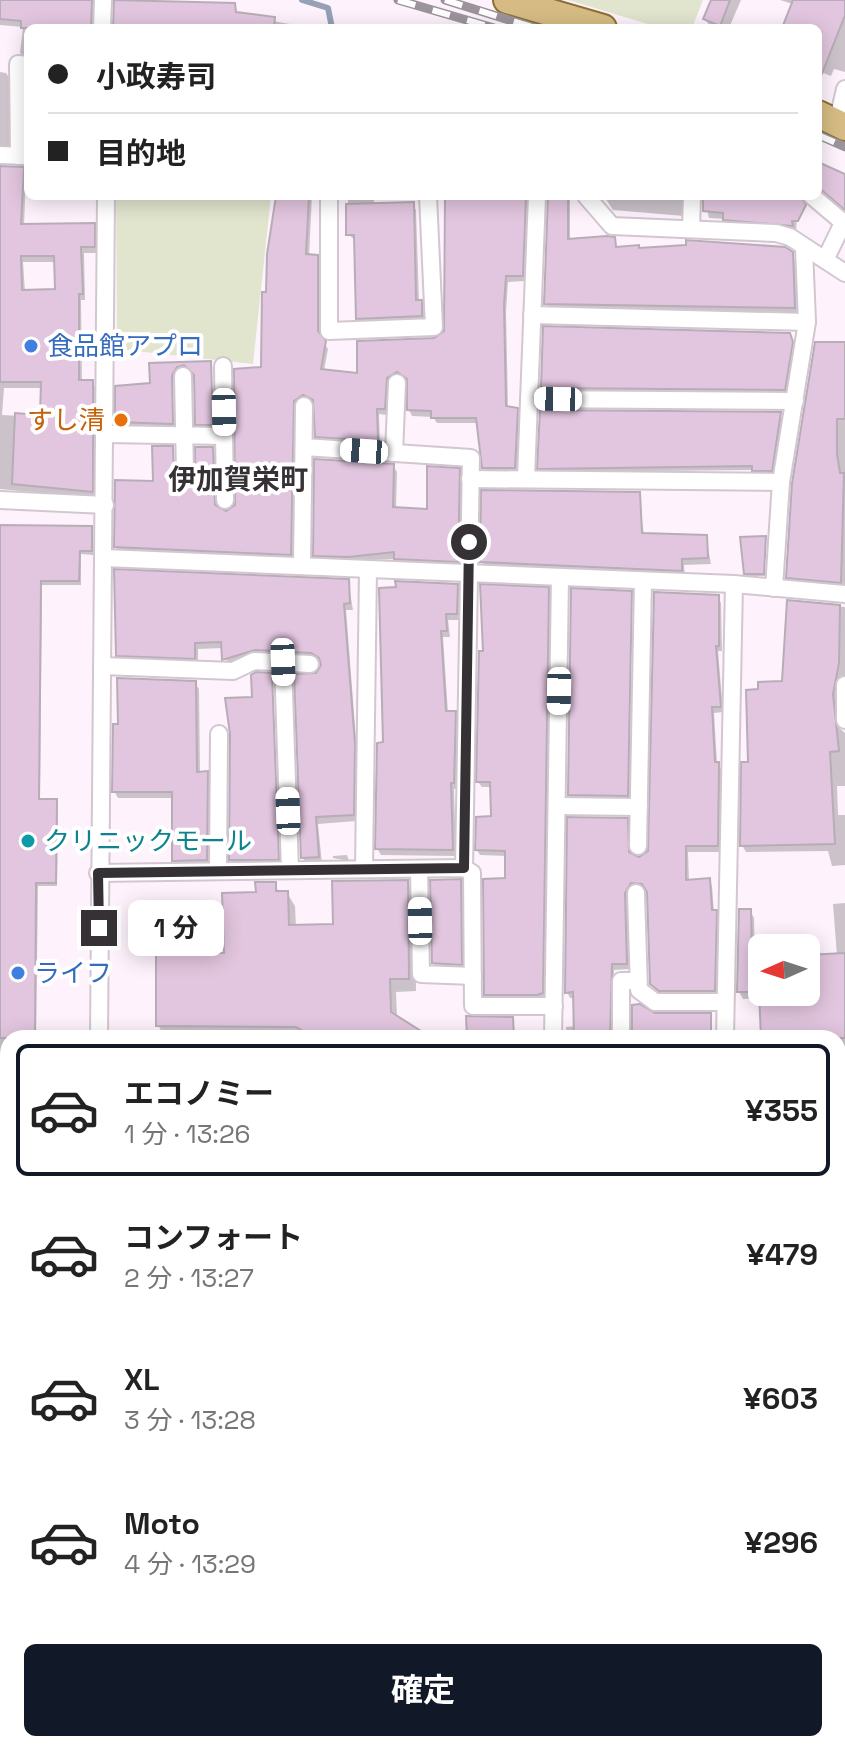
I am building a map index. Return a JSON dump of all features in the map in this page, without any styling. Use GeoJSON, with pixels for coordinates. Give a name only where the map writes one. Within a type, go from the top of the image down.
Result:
{"type":"FeatureCollection","features":[{"type":"Feature","properties":{"kind":"main road"},"geometry":{"type":"LineString","coordinates":[[507,0],[589,24]]}},
{"type":"Feature","properties":{"kind":"street"},"geometry":{"type":"LineString","coordinates":[[102,24],[103,0]]}},
{"type":"Feature","properties":{"kind":"street"},"geometry":{"type":"LineString","coordinates":[[0,155],[24,156],[18,64],[24,65]]}},
{"type":"Feature","properties":{"kind":"street"},"geometry":{"type":"LineString","coordinates":[[833,122],[845,89]]}},
{"type":"Feature","properties":{"kind":"street"},"geometry":{"type":"LineString","coordinates":[[99,1030],[106,200]]}},
{"type":"Feature","properties":{"kind":"street"},"geometry":{"type":"LineString","coordinates":[[329,200],[329,331],[434,327],[428,200]]}},
{"type":"Feature","properties":{"kind":"street"},"geometry":{"type":"LineString","coordinates":[[526,478],[537,200]]}},
{"type":"Feature","properties":{"kind":"street"},"geometry":{"type":"LineString","coordinates":[[589,200],[612,226],[776,233],[845,273]]}},
{"type":"Feature","properties":{"kind":"street"},"geometry":{"type":"LineString","coordinates":[[691,229],[692,200]]}},
{"type":"Feature","properties":{"kind":"street"},"geometry":{"type":"LineString","coordinates":[[817,200],[844,223],[825,260]]}},
{"type":"Feature","properties":{"kind":"street"},"geometry":{"type":"LineString","coordinates":[[774,588],[781,482],[807,322],[804,248]]}},
{"type":"Feature","properties":{"kind":"street"},"geometry":{"type":"LineString","coordinates":[[532,315],[807,322]]}},
{"type":"Feature","properties":{"kind":"street"},"geometry":{"type":"LineString","coordinates":[[223,366],[225,500]]}},
{"type":"Feature","properties":{"kind":"street"},"geometry":{"type":"LineString","coordinates":[[183,376],[185,473]]}},
{"type":"Feature","properties":{"kind":"street"},"geometry":{"type":"LineString","coordinates":[[394,453],[397,383]]}},
{"type":"Feature","properties":{"kind":"street"},"geometry":{"type":"LineString","coordinates":[[529,399],[795,401]]}},
{"type":"Feature","properties":{"kind":"street"},"geometry":{"type":"LineString","coordinates":[[302,566],[304,406]]}},
{"type":"Feature","properties":{"kind":"street"},"geometry":{"type":"LineString","coordinates":[[105,434],[224,436]]}},
{"type":"Feature","properties":{"kind":"street"},"geometry":{"type":"LineString","coordinates":[[304,447],[471,458],[464,868]]}},
{"type":"Feature","properties":{"kind":"street"},"geometry":{"type":"LineString","coordinates":[[470,479],[781,482]]}},
{"type":"Feature","properties":{"kind":"street"},"geometry":{"type":"LineString","coordinates":[[0,500],[105,505]]}},
{"type":"Feature","properties":{"kind":"street"},"geometry":{"type":"LineString","coordinates":[[105,558],[734,584],[845,594]]}},
{"type":"Feature","properties":{"kind":"street"},"geometry":{"type":"LineString","coordinates":[[364,869],[368,569]]}},
{"type":"Feature","properties":{"kind":"street"},"geometry":{"type":"LineString","coordinates":[[553,1030],[560,577]]}},
{"type":"Feature","properties":{"kind":"street"},"geometry":{"type":"LineString","coordinates":[[638,846],[643,581]]}},
{"type":"Feature","properties":{"kind":"street"},"geometry":{"type":"LineString","coordinates":[[725,1030],[734,584]]}},
{"type":"Feature","properties":{"kind":"street"},"geometry":{"type":"LineString","coordinates":[[102,666],[233,671],[254,661],[310,664]]}},
{"type":"Feature","properties":{"kind":"street"},"geometry":{"type":"LineString","coordinates":[[283,662],[290,870]]}},
{"type":"Feature","properties":{"kind":"street"},"geometry":{"type":"LineString","coordinates":[[845,685],[845,720]]}},
{"type":"Feature","properties":{"kind":"street"},"geometry":{"type":"LineString","coordinates":[[218,871],[219,734]]}},
{"type":"Feature","properties":{"kind":"street"},"geometry":{"type":"LineString","coordinates":[[557,806],[639,807]]}},
{"type":"Feature","properties":{"kind":"street"},"geometry":{"type":"LineString","coordinates":[[98,873],[464,868],[472,873],[473,1006],[554,1006]]}},
{"type":"Feature","properties":{"kind":"street"},"geometry":{"type":"LineString","coordinates":[[419,869],[421,974],[473,976]]}},
{"type":"Feature","properties":{"kind":"street"},"geometry":{"type":"LineString","coordinates":[[636,893],[639,990],[655,1002],[725,1002]]}},
{"type":"Feature","properties":{"kind":"street"},"geometry":{"type":"LineString","coordinates":[[621,1030],[621,981],[638,981]]}},
{"type":"Feature","properties":{"kind":"green space"},"geometry":{"type":"Polygon","coordinates":[[[568,0],[703,0],[694,24],[648,24],[568,0]]]}},
{"type":"Feature","properties":{"kind":"green space"},"geometry":{"type":"Polygon","coordinates":[[[116,200],[271,200],[253,364],[117,349],[116,200]]]}},
{"type":"Feature","properties":{"kind":"building"},"geometry":{"type":"Polygon","coordinates":[[[0,0],[92,0],[91,24],[24,24],[21,28],[21,21],[0,19],[0,0]]]}},
{"type":"Feature","properties":{"kind":"building"},"geometry":{"type":"Polygon","coordinates":[[[114,0],[235,3],[236,12],[275,17],[274,24],[113,24],[114,0]]]}},
{"type":"Feature","properties":{"kind":"building"},"geometry":{"type":"Polygon","coordinates":[[[711,0],[730,0],[721,24],[703,19],[711,0]]]}},
{"type":"Feature","properties":{"kind":"building"},"geometry":{"type":"Polygon","coordinates":[[[793,0],[845,0],[845,15],[822,73],[822,24],[784,24],[793,0]]]}},
{"type":"Feature","properties":{"kind":"building"},"geometry":{"type":"Polygon","coordinates":[[[822,164],[845,174],[845,210],[822,190],[822,164]]]}},
{"type":"Feature","properties":{"kind":"building"},"geometry":{"type":"Polygon","coordinates":[[[0,166],[24,167],[21,224],[95,223],[95,247],[81,247],[83,294],[79,294],[79,380],[93,380],[93,492],[12,484],[15,413],[40,415],[41,382],[0,382],[0,166]],[[21,256],[22,290],[55,289],[54,256],[21,256]]]}},
{"type":"Feature","properties":{"kind":"building"},"geometry":{"type":"Polygon","coordinates":[[[275,200],[309,200],[306,254],[318,255],[318,331],[326,341],[321,369],[357,373],[357,341],[434,338],[444,331],[445,200],[526,200],[523,276],[506,276],[504,305],[506,406],[518,408],[515,468],[482,468],[476,418],[431,418],[431,411],[407,410],[407,379],[397,372],[387,378],[385,409],[377,409],[378,441],[315,437],[313,400],[303,395],[294,401],[291,555],[114,547],[115,480],[153,481],[152,446],[173,446],[174,474],[184,484],[195,478],[195,447],[213,447],[215,505],[226,511],[235,505],[234,369],[261,367],[262,292],[266,292],[267,254],[275,200]]]}},
{"type":"Feature","properties":{"kind":"building"},"geometry":{"type":"Polygon","coordinates":[[[548,200],[568,200],[568,239],[615,237],[616,247],[639,245],[639,248],[686,245],[686,240],[785,247],[793,252],[795,308],[544,304],[548,200]]]}},
{"type":"Feature","properties":{"kind":"building"},"geometry":{"type":"Polygon","coordinates":[[[703,200],[803,200],[806,205],[798,221],[792,221],[793,226],[723,220],[723,213],[703,211],[703,200]]]}},
{"type":"Feature","properties":{"kind":"building"},"geometry":{"type":"Polygon","coordinates":[[[414,202],[416,300],[422,300],[422,316],[356,319],[354,235],[346,235],[346,204],[414,202]]]}},
{"type":"Feature","properties":{"kind":"building"},"geometry":{"type":"Polygon","coordinates":[[[543,326],[790,333],[793,342],[785,390],[541,388],[543,326]]]}},
{"type":"Feature","properties":{"kind":"building"},"geometry":{"type":"Polygon","coordinates":[[[815,342],[845,342],[845,419],[837,419],[837,454],[840,473],[844,473],[841,583],[786,578],[792,483],[815,342]]]}},
{"type":"Feature","properties":{"kind":"building"},"geometry":{"type":"Polygon","coordinates":[[[211,361],[213,425],[195,425],[194,375],[184,365],[177,367],[172,375],[173,424],[115,422],[115,386],[150,383],[149,363],[211,361]]]}},
{"type":"Feature","properties":{"kind":"building"},"geometry":{"type":"Polygon","coordinates":[[[540,410],[781,412],[772,471],[752,471],[752,466],[537,469],[540,410]]]}},
{"type":"Feature","properties":{"kind":"building"},"geometry":{"type":"Polygon","coordinates":[[[314,459],[394,464],[393,507],[427,509],[427,466],[460,468],[458,562],[394,559],[394,552],[348,557],[313,556],[314,459]]]}},
{"type":"Feature","properties":{"kind":"building"},"geometry":{"type":"Polygon","coordinates":[[[481,490],[640,492],[642,533],[707,535],[708,558],[682,559],[682,571],[480,562],[481,490]]]}},
{"type":"Feature","properties":{"kind":"building"},"geometry":{"type":"Polygon","coordinates":[[[0,525],[92,526],[92,551],[80,551],[79,581],[41,581],[39,799],[57,799],[56,883],[36,883],[35,1030],[0,1030],[0,525]]]}},
{"type":"Feature","properties":{"kind":"building"},"geometry":{"type":"Polygon","coordinates":[[[766,536],[764,574],[744,574],[740,537],[766,536]]]}},
{"type":"Feature","properties":{"kind":"building"},"geometry":{"type":"Polygon","coordinates":[[[114,569],[349,579],[350,603],[344,604],[355,744],[354,815],[316,817],[319,857],[301,858],[294,674],[316,673],[321,665],[319,658],[311,653],[255,650],[222,660],[221,642],[195,643],[195,659],[116,656],[114,569]]]}},
{"type":"Feature","properties":{"kind":"building"},"geometry":{"type":"Polygon","coordinates":[[[395,581],[458,584],[457,614],[446,614],[447,631],[441,631],[446,711],[456,711],[454,783],[451,783],[453,850],[375,849],[377,743],[383,742],[379,588],[396,587],[395,581]]]}},
{"type":"Feature","properties":{"kind":"building"},"geometry":{"type":"Polygon","coordinates":[[[480,584],[549,587],[543,993],[537,995],[484,995],[483,879],[505,878],[505,851],[475,850],[476,817],[491,816],[490,782],[476,782],[479,651],[483,651],[480,584]]]}},
{"type":"Feature","properties":{"kind":"building"},"geometry":{"type":"Polygon","coordinates":[[[571,588],[632,591],[628,796],[568,795],[571,588]]]}},
{"type":"Feature","properties":{"kind":"building"},"geometry":{"type":"Polygon","coordinates":[[[654,592],[719,595],[719,646],[716,646],[721,707],[712,707],[715,762],[719,762],[718,846],[686,846],[686,880],[710,878],[712,910],[717,910],[715,991],[659,991],[650,984],[647,892],[642,884],[631,883],[625,893],[627,964],[612,964],[610,1030],[574,1030],[573,992],[565,993],[567,817],[628,818],[629,852],[639,857],[648,851],[654,592]]]}},
{"type":"Feature","properties":{"kind":"building"},"geometry":{"type":"Polygon","coordinates":[[[787,600],[840,605],[839,663],[833,694],[839,751],[830,752],[835,844],[740,846],[741,762],[748,762],[746,690],[758,689],[758,682],[782,681],[787,600]]]}},
{"type":"Feature","properties":{"kind":"building"},"geometry":{"type":"Polygon","coordinates":[[[256,672],[272,673],[279,860],[229,860],[230,734],[225,698],[252,697],[251,675],[256,672]]]}},
{"type":"Feature","properties":{"kind":"building"},"geometry":{"type":"Polygon","coordinates":[[[117,678],[196,681],[197,772],[208,771],[207,860],[172,861],[172,792],[112,792],[113,724],[118,724],[117,678]]]}},
{"type":"Feature","properties":{"kind":"building"},"geometry":{"type":"Polygon","coordinates":[[[461,879],[462,965],[432,963],[430,880],[461,879]]]}},
{"type":"Feature","properties":{"kind":"building"},"geometry":{"type":"Polygon","coordinates":[[[408,880],[409,979],[390,979],[391,1012],[419,1030],[156,1026],[156,952],[224,953],[222,893],[256,892],[255,882],[276,882],[276,891],[288,891],[289,925],[333,924],[332,881],[408,880]]]}},
{"type":"Feature","properties":{"kind":"building"},"geometry":{"type":"Polygon","coordinates":[[[739,909],[751,909],[748,992],[737,992],[739,909]]]}},
{"type":"Feature","properties":{"kind":"building"},"geometry":{"type":"Polygon","coordinates":[[[845,953],[845,1030],[761,1030],[760,1006],[820,1006],[820,954],[845,953]]]}},
{"type":"Feature","properties":{"kind":"building"},"geometry":{"type":"Polygon","coordinates":[[[640,1004],[655,1013],[711,1013],[711,1030],[632,1030],[632,1005],[640,1004]]]}},
{"type":"Feature","properties":{"kind":"building"},"geometry":{"type":"Polygon","coordinates":[[[466,1016],[513,1017],[514,1030],[467,1030],[466,1016]]]}},
{"type":"Feature","properties":{"kind":"waterway"},"geometry":{"type":"LineString","coordinates":[[302,0],[328,8],[331,24]]}},
{"type":"Feature","properties":{"kind":"railway"},"geometry":{"type":"LineString","coordinates":[[398,0],[480,24]]}},
{"type":"Feature","properties":{"kind":"railway"},"geometry":{"type":"LineString","coordinates":[[445,0],[522,24]]}},
{"type":"Feature","properties":{"kind":"railway"},"geometry":{"type":"LineString","coordinates":[[822,137],[845,147]]}},
{"type":"Feature","properties":{"kind":"place","name":"食品館アプロ"},"geometry":{"type":"Point","coordinates":[31,346]}},
{"type":"Feature","properties":{"kind":"place","name":"すし清"},"geometry":{"type":"Point","coordinates":[121,420]}},
{"type":"Feature","properties":{"kind":"place","name":"クリニックモール"},"geometry":{"type":"Point","coordinates":[28,841]}},
{"type":"Feature","properties":{"kind":"place","name":"ライフ"},"geometry":{"type":"Point","coordinates":[18,973]}},
{"type":"Feature","properties":{"kind":"district","name":"伊加賀栄町"},"geometry":{"type":"Point","coordinates":[238,479]}},
{"type":"Feature","properties":{"kind":"route"},"geometry":{"type":"LineString","coordinates":[[99,928],[98,873],[464,868],[469,542]]}}]}
